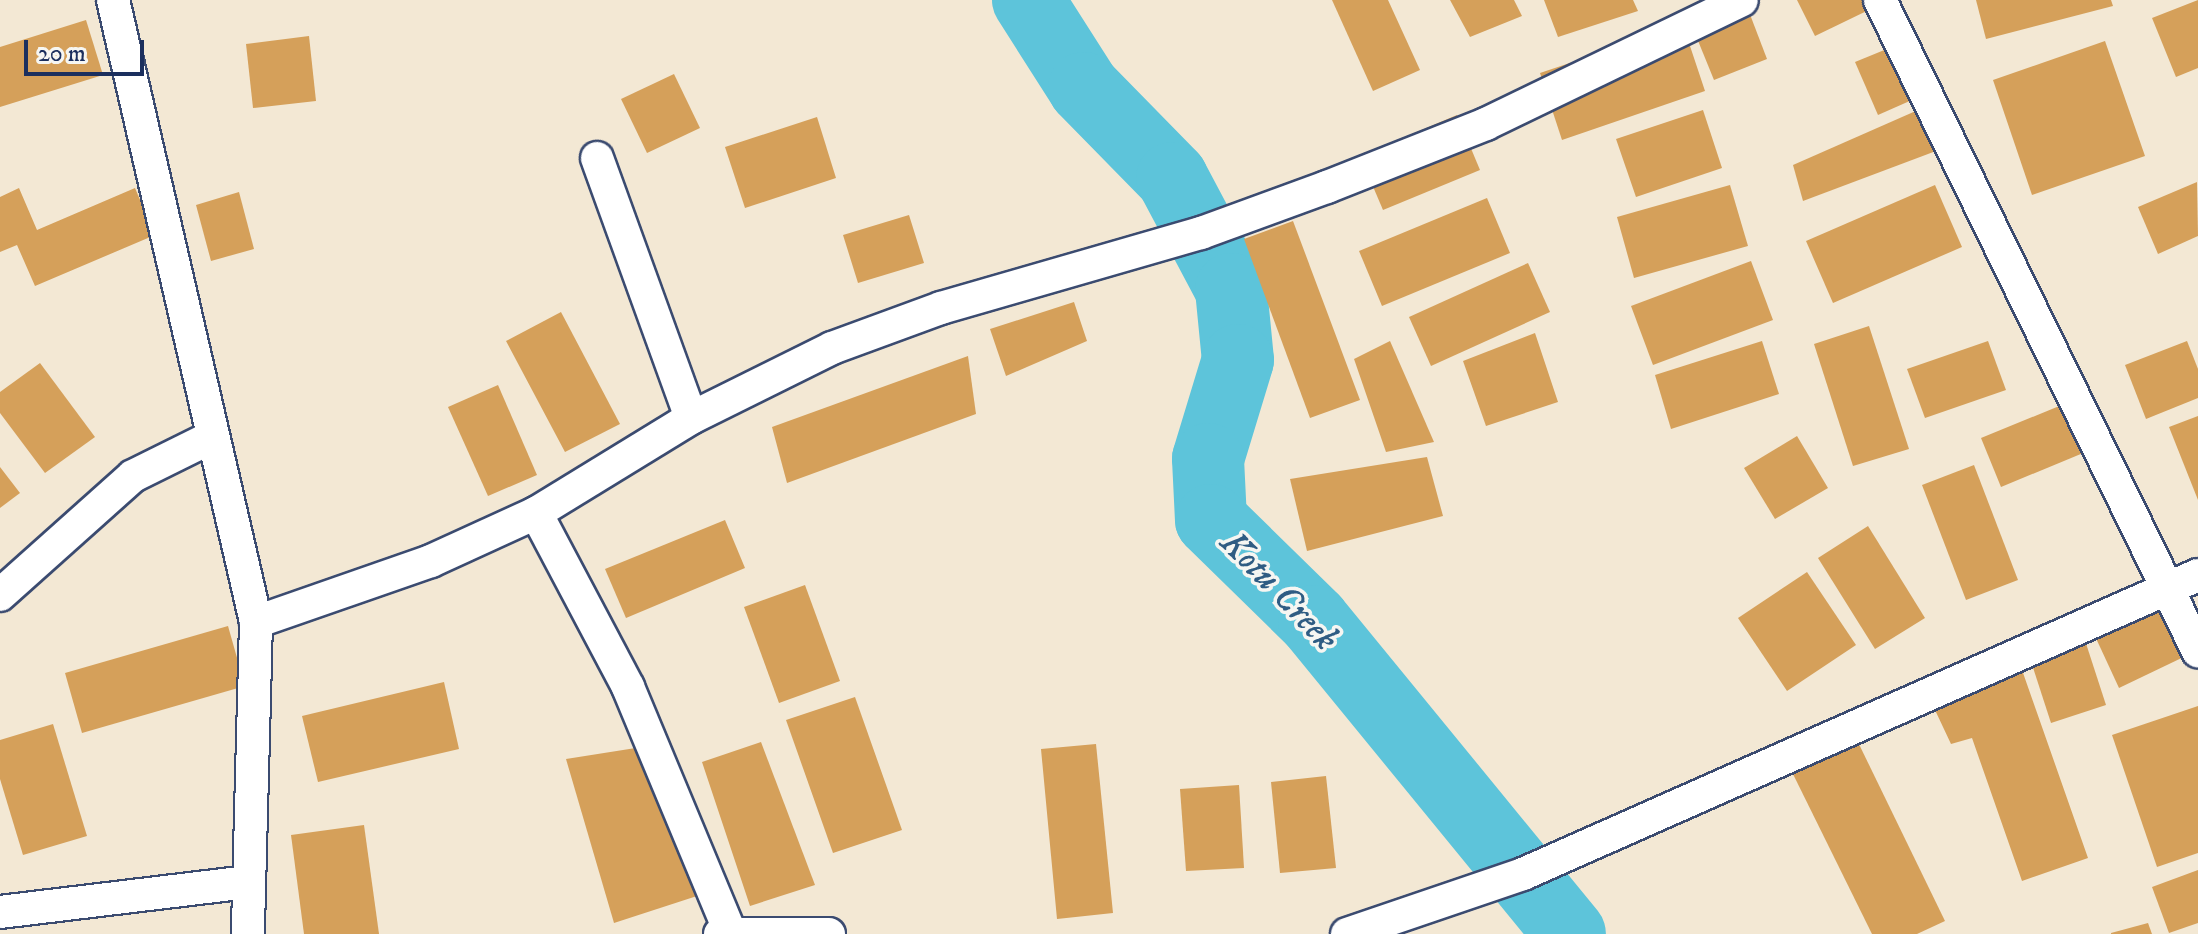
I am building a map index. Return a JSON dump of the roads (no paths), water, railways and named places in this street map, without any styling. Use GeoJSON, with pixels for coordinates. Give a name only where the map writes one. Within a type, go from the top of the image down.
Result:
{"type":"FeatureCollection","features":[{"type":"Feature","properties":{"kind":"street"},"geometry":{"type":"LineString","coordinates":[[113,0],[256,622],[248,934]]}},
{"type":"Feature","properties":{"kind":"street"},"geometry":{"type":"LineString","coordinates":[[256,622],[431,561],[536,513],[691,418],[781,370],[941,308],[1201,233],[1486,124],[1742,0]]}},
{"type":"Feature","properties":{"kind":"street"},"geometry":{"type":"LineString","coordinates":[[1880,0],[2184,581],[2198,651]]}},
{"type":"Feature","properties":{"kind":"street"},"geometry":{"type":"LineString","coordinates":[[597,158],[691,418]]}},
{"type":"Feature","properties":{"kind":"street"},"geometry":{"type":"LineString","coordinates":[[0,595],[133,476],[212,437]]}},
{"type":"Feature","properties":{"kind":"street"},"geometry":{"type":"LineString","coordinates":[[536,513],[634,701],[725,933],[809,933]]}},
{"type":"Feature","properties":{"kind":"street"},"geometry":{"type":"LineString","coordinates":[[1347,934],[1523,874],[1800,755],[2184,581]]}},
{"type":"Feature","properties":{"kind":"street"},"geometry":{"type":"LineString","coordinates":[[0,912],[248,882]]}},
{"type":"Feature","properties":{"kind":"waterway","name":"Kotu Creek"},"geometry":{"type":"LineString","coordinates":[[1028,0],[1084,88],[1172,178],[1231,289],[1238,360],[1208,459],[1211,520],[1314,621],[1570,934]]}}]}
